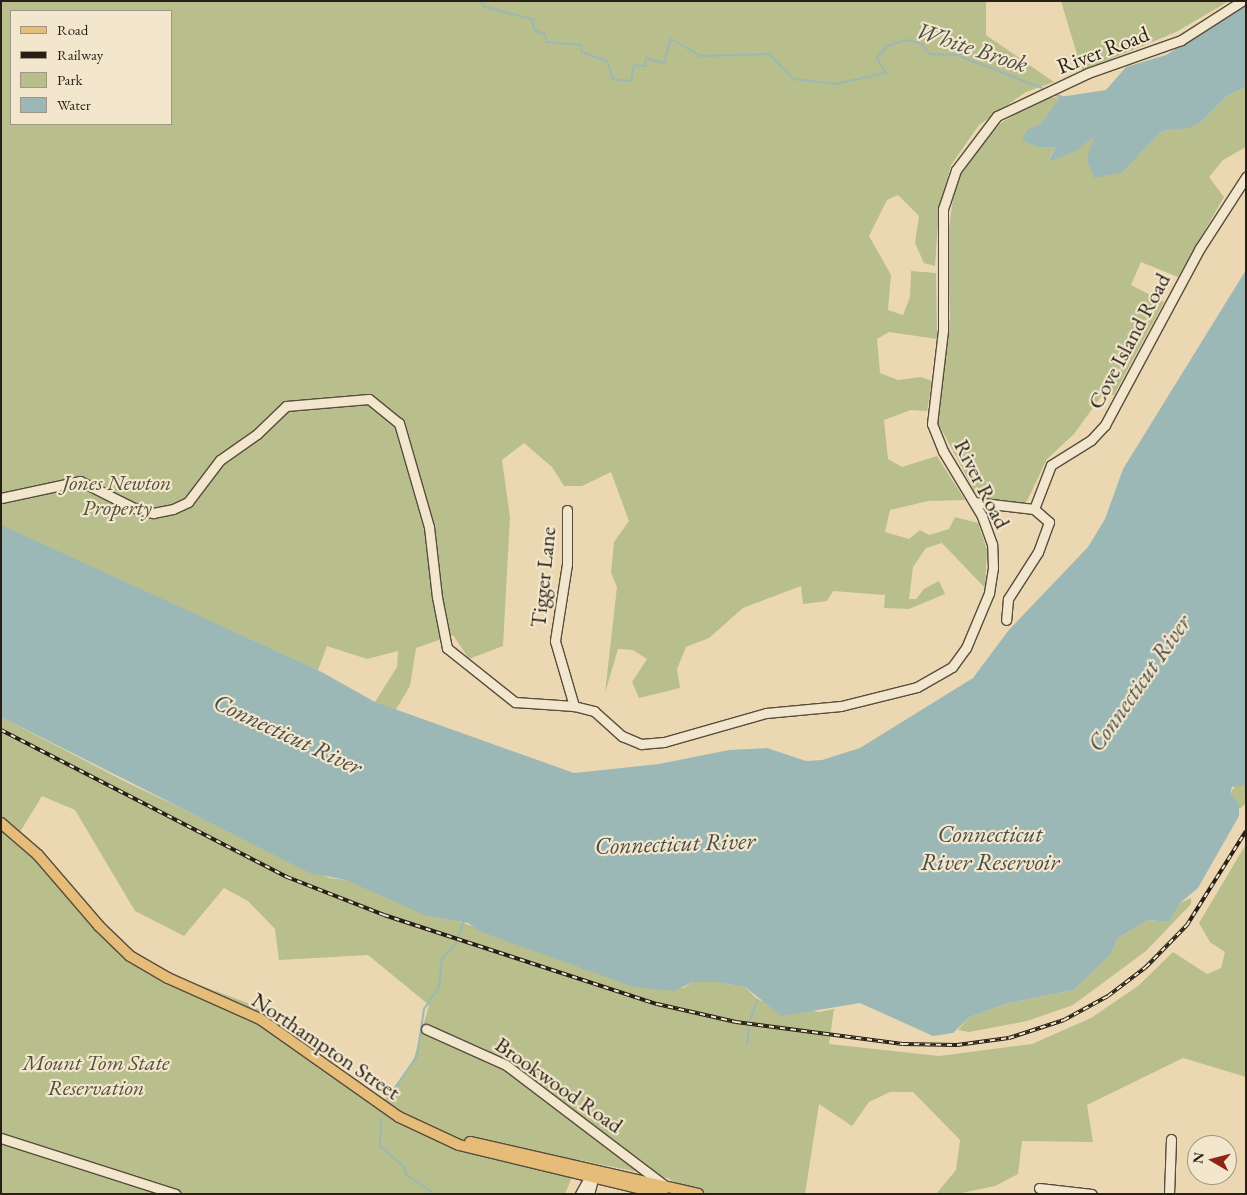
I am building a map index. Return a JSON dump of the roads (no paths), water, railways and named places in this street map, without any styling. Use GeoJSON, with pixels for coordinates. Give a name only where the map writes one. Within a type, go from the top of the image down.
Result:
{"type":"FeatureCollection","features":[{"type":"Feature","properties":{"kind":"main road","name":"Northampton Street"},"geometry":{"type":"LineString","coordinates":[[1,823],[38,855],[106,934],[135,959],[168,978],[260,1019],[393,1114],[425,1131],[593,1175],[698,1194]]}},
{"type":"Feature","properties":{"kind":"street","name":"River Road"},"geometry":{"type":"LineString","coordinates":[[1,498],[80,481],[134,508],[153,513],[173,509],[188,502],[220,460],[257,434],[286,406],[369,399],[399,423],[429,527],[447,648],[515,702],[574,706],[594,711],[622,736],[641,744],[664,742],[766,712],[841,706],[882,697],[936,679],[952,667],[966,648],[989,593],[992,544],[974,502],[943,451],[932,424],[943,330],[943,209],[956,170],[996,116],[1088,73],[1181,40],[1242,1]]}},
{"type":"Feature","properties":{"kind":"street","name":"Cove Island Road"},"geometry":{"type":"LineString","coordinates":[[1034,509],[1051,465],[1092,440],[1105,425],[1200,248],[1246,177]]}},
{"type":"Feature","properties":{"kind":"street"},"geometry":{"type":"LineString","coordinates":[[974,502],[1034,509],[1045,516],[1048,530],[1008,599],[1006,620]]}},
{"type":"Feature","properties":{"kind":"street","name":"Tigger Lane"},"geometry":{"type":"LineString","coordinates":[[567,510],[567,564],[555,641],[574,706]]}},
{"type":"Feature","properties":{"kind":"street","name":"Brookwood Road"},"geometry":{"type":"LineString","coordinates":[[426,1029],[506,1065],[663,1189]]}},
{"type":"Feature","properties":{"kind":"street"},"geometry":{"type":"LineString","coordinates":[[1,1138],[175,1194]]}},
{"type":"Feature","properties":{"kind":"street"},"geometry":{"type":"LineString","coordinates":[[1169,1194],[1171,1140]]}},
{"type":"Feature","properties":{"kind":"street"},"geometry":{"type":"LineString","coordinates":[[580,1194],[593,1175]]}},
{"type":"Feature","properties":{"kind":"street"},"geometry":{"type":"LineString","coordinates":[[589,1194],[593,1175]]}},
{"type":"Feature","properties":{"kind":"street"},"geometry":{"type":"LineString","coordinates":[[1039,1188],[1092,1194]]}},
{"type":"Feature","properties":{"kind":"water"},"geometry":{"type":"Polygon","coordinates":[[[1246,5],[1246,87],[1227,96],[1201,122],[1190,128],[1162,131],[1123,172],[1094,178],[1087,159],[1094,136],[1076,151],[1048,162],[1056,147],[1038,147],[1022,140],[1028,129],[1040,124],[1060,97],[1106,90],[1126,67],[1166,55],[1246,5]]]}},
{"type":"Feature","properties":{"kind":"water"},"geometry":{"type":"Polygon","coordinates":[[[1246,270],[1246,785],[1232,787],[1230,794],[1239,803],[1239,816],[1198,888],[1180,903],[1169,922],[1148,920],[1118,938],[1111,954],[1074,990],[1005,1004],[970,1017],[953,1033],[933,1036],[860,1003],[782,1016],[745,987],[716,982],[693,982],[674,991],[634,987],[479,931],[468,923],[425,915],[346,880],[310,873],[1,717],[1,525],[318,670],[375,702],[574,773],[659,764],[729,750],[767,748],[806,761],[822,760],[860,748],[973,678],[1008,631],[1088,547],[1105,519],[1123,469],[1246,270]]]}},
{"type":"Feature","properties":{"kind":"waterway","name":"White Brook"},"geometry":{"type":"LineString","coordinates":[[480,1],[485,7],[532,19],[535,31],[545,34],[547,42],[581,45],[582,52],[607,61],[613,79],[631,81],[634,65],[645,66],[646,58],[664,63],[671,39],[701,56],[769,54],[793,79],[835,84],[886,73],[877,58],[887,46],[907,40],[922,44],[930,54],[957,55],[1042,88]]}},
{"type":"Feature","properties":{"kind":"waterway","name":"White Brook"},"geometry":{"type":"LineString","coordinates":[[1055,95],[1063,97]]}},
{"type":"Feature","properties":{"kind":"waterway"},"geometry":{"type":"LineString","coordinates":[[390,1095],[417,1056],[424,1009],[439,987],[442,959],[456,943],[464,921]]}},
{"type":"Feature","properties":{"kind":"waterway"},"geometry":{"type":"LineString","coordinates":[[750,1020],[758,999]]}},
{"type":"Feature","properties":{"kind":"waterway"},"geometry":{"type":"LineString","coordinates":[[747,1044],[749,1028]]}},
{"type":"Feature","properties":{"kind":"waterway"},"geometry":{"type":"LineString","coordinates":[[381,1119],[380,1146],[403,1166],[407,1175],[434,1194]]}},
{"type":"Feature","properties":{"kind":"railway"},"geometry":{"type":"LineString","coordinates":[[1,730],[287,877],[384,915],[657,1004],[736,1022],[903,1044],[957,1045],[1009,1038],[1064,1020],[1108,996],[1146,967],[1187,925],[1246,831]]}},
{"type":"Feature","properties":{"kind":"park label","name":"Jones Newton Property"},"geometry":{"type":"Point","coordinates":[117,494]}},
{"type":"Feature","properties":{"kind":"park label","name":"Mount Tom State Reservation"},"geometry":{"type":"Point","coordinates":[96,1074]}},
{"type":"Feature","properties":{"kind":"water label","name":"Connecticut River"},"geometry":{"type":"Point","coordinates":[1139,683]}},
{"type":"Feature","properties":{"kind":"water label","name":"Connecticut River"},"geometry":{"type":"Point","coordinates":[288,734]}},
{"type":"Feature","properties":{"kind":"water label","name":"Connecticut River"},"geometry":{"type":"Point","coordinates":[675,843]}},
{"type":"Feature","properties":{"kind":"water label","name":"Connecticut River Reservoir"},"geometry":{"type":"Point","coordinates":[990,848]}}]}
